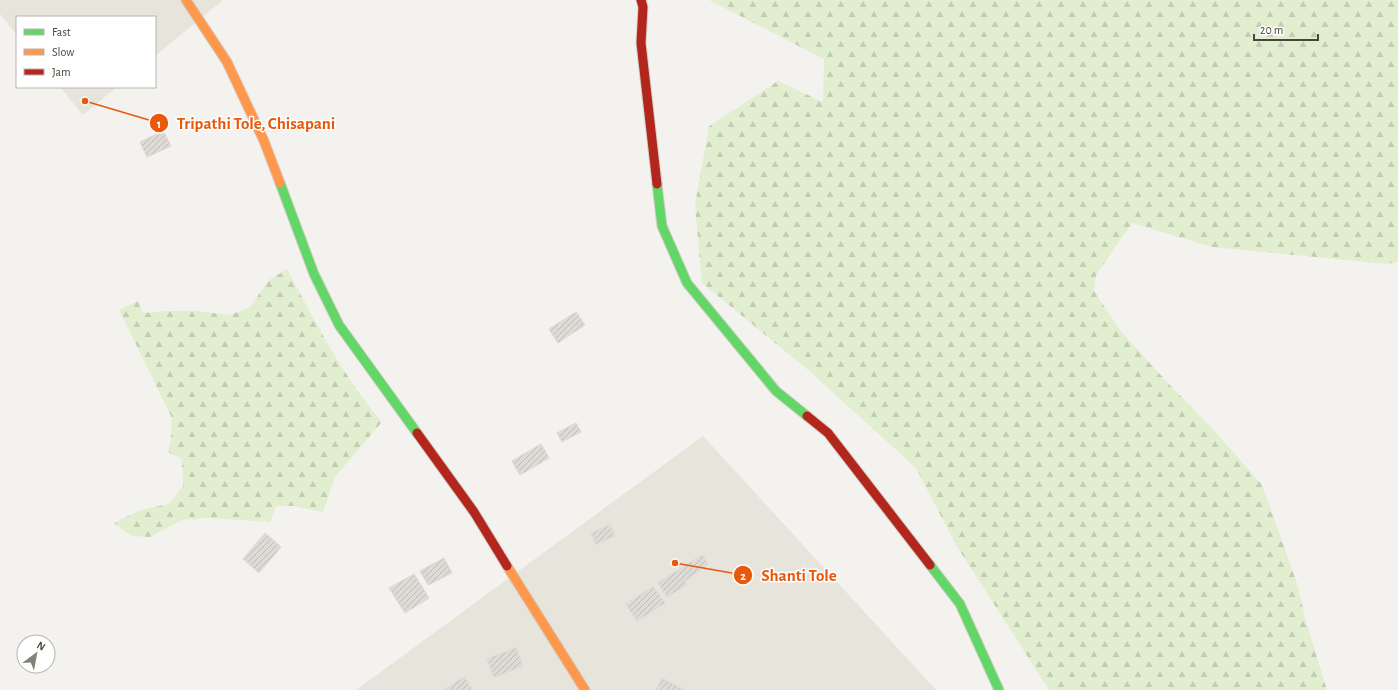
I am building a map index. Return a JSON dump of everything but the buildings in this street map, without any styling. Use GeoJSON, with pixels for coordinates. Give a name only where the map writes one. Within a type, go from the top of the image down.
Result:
{"type":"FeatureCollection","features":[{"type":"Feature","properties":{"kind":"street"},"geometry":{"type":"LineString","coordinates":[[186,0],[226,62],[242,92],[264,141],[314,274],[338,325],[474,512],[585,690]]}},
{"type":"Feature","properties":{"kind":"street"},"geometry":{"type":"LineString","coordinates":[[641,0],[643,7],[641,43],[662,226],[687,283],[776,392],[828,433],[859,472],[960,604],[999,690]]}},
{"type":"Feature","properties":{"kind":"shaded area"},"geometry":{"type":"Polygon","coordinates":[[[0,0],[223,0],[156,55],[156,16],[16,16],[16,34],[0,14],[0,0]]]}},
{"type":"Feature","properties":{"kind":"shaded area"},"geometry":{"type":"Polygon","coordinates":[[[61,88],[116,88],[83,115],[61,88]]]}},
{"type":"Feature","properties":{"kind":"shaded area"},"geometry":{"type":"Polygon","coordinates":[[[703,436],[936,690],[356,690],[703,436]]]}},
{"type":"Feature","properties":{"kind":"green space"},"geometry":{"type":"Polygon","coordinates":[[[709,0],[1398,0],[1398,262],[1387,264],[1212,247],[1132,223],[1096,275],[1094,291],[1119,329],[1167,382],[1211,427],[1262,485],[1298,586],[1305,618],[1327,690],[1049,690],[956,545],[916,468],[807,369],[702,283],[695,205],[709,126],[778,81],[823,102],[824,59],[709,0]]]}},
{"type":"Feature","properties":{"kind":"green space"},"geometry":{"type":"Polygon","coordinates":[[[287,269],[330,348],[355,386],[382,422],[335,477],[323,512],[294,506],[276,506],[270,522],[207,518],[182,520],[150,537],[132,536],[114,523],[140,510],[169,504],[183,486],[182,459],[168,452],[171,440],[172,418],[119,310],[138,301],[143,313],[198,311],[230,315],[250,307],[269,280],[287,269]]]}},
{"type":"Feature","properties":{"kind":"traffic: fast"},"geometry":{"type":"LineString","coordinates":[[280,183],[314,274],[339,325],[417,433]]}},
{"type":"Feature","properties":{"kind":"traffic: fast"},"geometry":{"type":"LineString","coordinates":[[657,184],[662,226],[687,283],[776,391],[807,416]]}},
{"type":"Feature","properties":{"kind":"traffic: fast"},"geometry":{"type":"LineString","coordinates":[[930,565],[960,604],[999,690]]}},
{"type":"Feature","properties":{"kind":"traffic: slow"},"geometry":{"type":"LineString","coordinates":[[186,0],[227,62],[264,141],[280,183]]}},
{"type":"Feature","properties":{"kind":"traffic: slow"},"geometry":{"type":"LineString","coordinates":[[507,566],[585,690]]}},
{"type":"Feature","properties":{"kind":"traffic: jam"},"geometry":{"type":"LineString","coordinates":[[641,0],[643,7],[641,43],[657,184]]}},
{"type":"Feature","properties":{"kind":"traffic: jam"},"geometry":{"type":"LineString","coordinates":[[807,416],[828,433],[930,565]]}},
{"type":"Feature","properties":{"kind":"traffic: jam"},"geometry":{"type":"LineString","coordinates":[[417,433],[474,512],[507,566]]}},
{"type":"Feature","properties":{"kind":"place","name":"Tripathi Tole, Chisapani"},"geometry":{"type":"Point","coordinates":[85,101]}},
{"type":"Feature","properties":{"kind":"place","name":"Shanti Tole"},"geometry":{"type":"Point","coordinates":[675,563]}}]}
